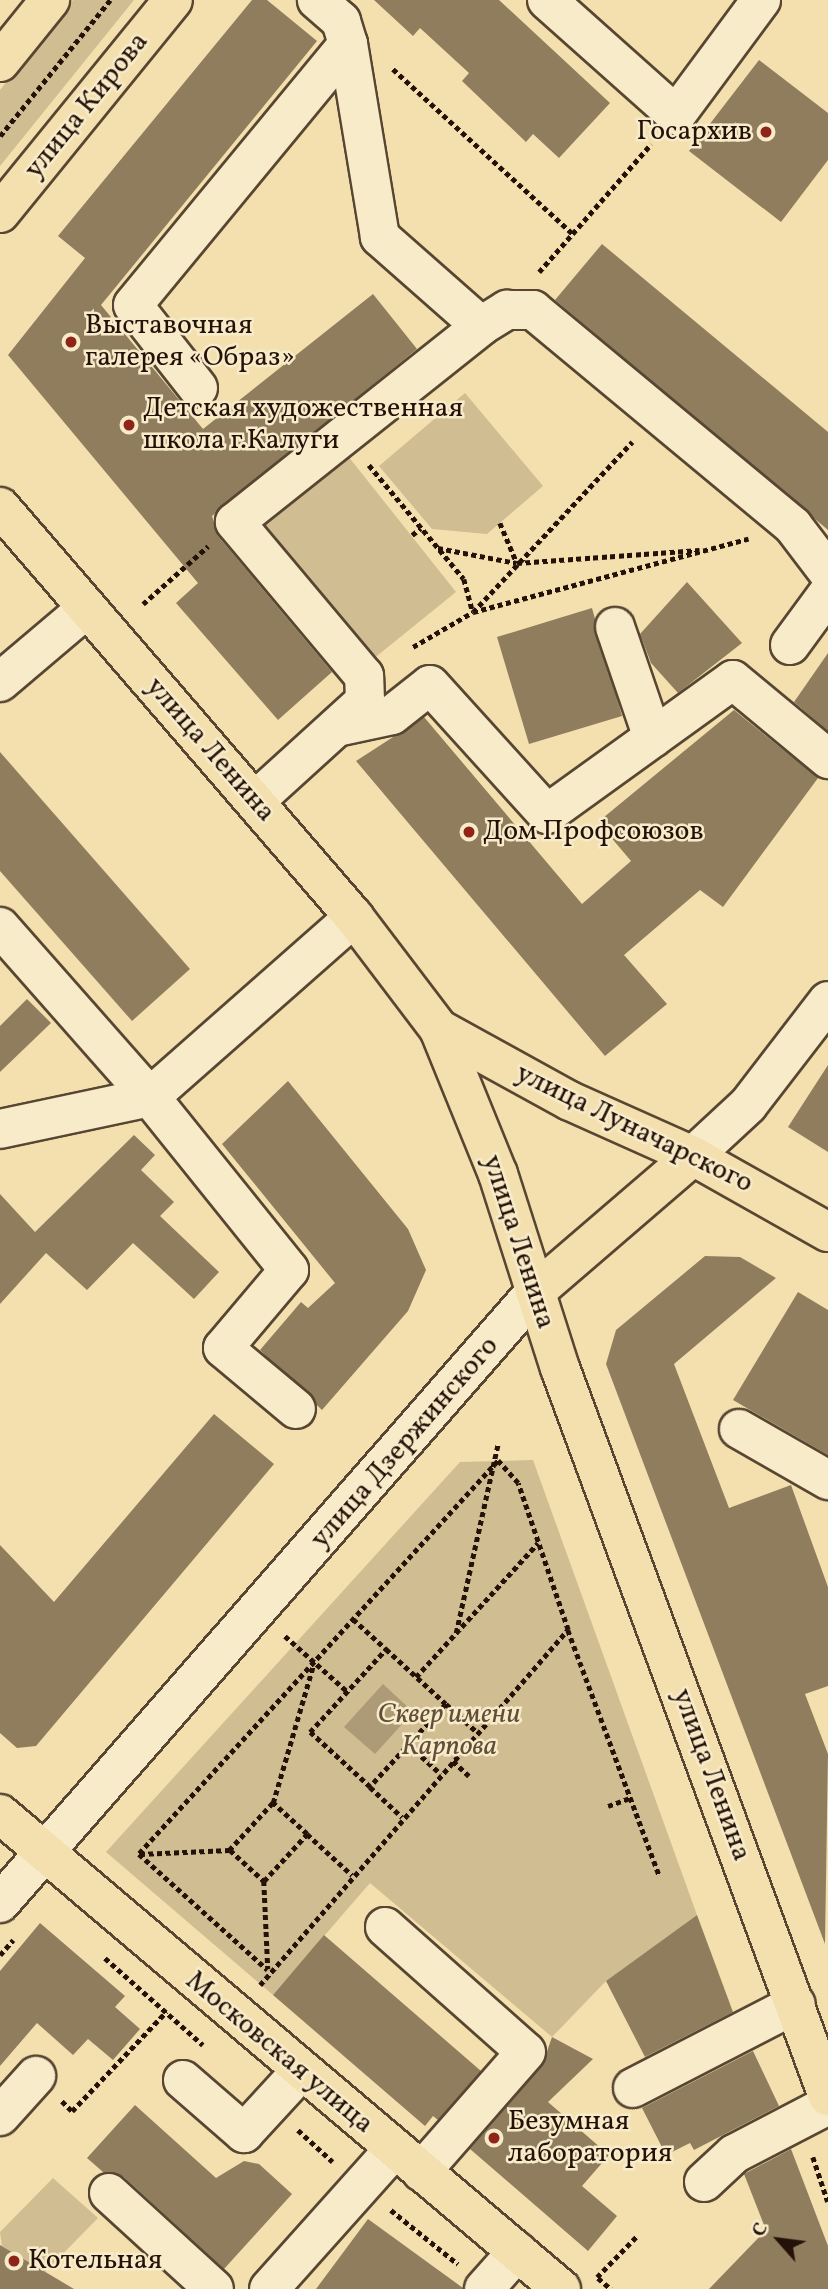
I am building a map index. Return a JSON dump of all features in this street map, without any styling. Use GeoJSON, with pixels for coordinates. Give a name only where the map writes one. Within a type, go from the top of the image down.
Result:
{"type":"FeatureCollection","features":[{"type":"Feature","properties":{"kind":"main road"},"geometry":{"type":"LineString","coordinates":[[0,62],[50,0]]}},
{"type":"Feature","properties":{"kind":"main road","name":"улица Кирова"},"geometry":{"type":"LineString","coordinates":[[0,213],[173,0]]}},
{"type":"Feature","properties":{"kind":"main road","name":"улица Ленина"},"geometry":{"type":"LineString","coordinates":[[0,507],[354,917],[439,1029],[498,1174],[535,1292],[796,2004],[824,2073]]}},
{"type":"Feature","properties":{"kind":"main road","name":"улица Луначарского"},"geometry":{"type":"LineString","coordinates":[[439,1029],[570,1101],[694,1156],[828,1232]]}},
{"type":"Feature","properties":{"kind":"main road","name":"улица Дзержинского"},"geometry":{"type":"LineString","coordinates":[[535,1292],[694,1156]]}},
{"type":"Feature","properties":{"kind":"main road","name":"Московская улица"},"geometry":{"type":"LineString","coordinates":[[0,1814],[41,1853],[561,2289]]}},
{"type":"Feature","properties":{"kind":"street"},"geometry":{"type":"LineString","coordinates":[[547,0],[676,116],[761,0]]}},
{"type":"Feature","properties":{"kind":"street"},"geometry":{"type":"LineString","coordinates":[[335,22],[380,237],[494,318]]}},
{"type":"Feature","properties":{"kind":"street"},"geometry":{"type":"LineString","coordinates":[[198,387],[132,305],[335,22]]}},
{"type":"Feature","properties":{"kind":"street"},"geometry":{"type":"LineString","coordinates":[[255,802],[365,701],[364,676],[236,522],[341,432],[494,318],[533,310],[793,526],[828,572]]}},
{"type":"Feature","properties":{"kind":"street"},"geometry":{"type":"LineString","coordinates":[[790,645],[828,593]]}},
{"type":"Feature","properties":{"kind":"street"},"geometry":{"type":"LineString","coordinates":[[0,682],[86,609]]}},
{"type":"Feature","properties":{"kind":"street"},"geometry":{"type":"LineString","coordinates":[[615,627],[653,738]]}},
{"type":"Feature","properties":{"kind":"street"},"geometry":{"type":"LineString","coordinates":[[337,726],[392,715],[430,685],[547,814],[733,680],[828,759]]}},
{"type":"Feature","properties":{"kind":"street"},"geometry":{"type":"LineString","coordinates":[[0,1129],[150,1097],[354,917]]}},
{"type":"Feature","properties":{"kind":"street"},"geometry":{"type":"LineString","coordinates":[[0,926],[150,1097],[289,1270],[223,1348],[296,1409]]}},
{"type":"Feature","properties":{"kind":"street","name":"улица Дзержинского"},"geometry":{"type":"LineString","coordinates":[[694,1156],[748,1105],[828,1002]]}},
{"type":"Feature","properties":{"kind":"street","name":"улица Дзержинского"},"geometry":{"type":"LineString","coordinates":[[0,1903],[535,1292]]}},
{"type":"Feature","properties":{"kind":"street"},"geometry":{"type":"LineString","coordinates":[[739,1429],[828,1480]]}},
{"type":"Feature","properties":{"kind":"street"},"geometry":{"type":"LineString","coordinates":[[269,2289],[526,2052],[385,1927]]}},
{"type":"Feature","properties":{"kind":"street"},"geometry":{"type":"LineString","coordinates":[[632,2088],[796,2004]]}},
{"type":"Feature","properties":{"kind":"street"},"geometry":{"type":"LineString","coordinates":[[183,2080],[244,2133],[301,2071]]}},
{"type":"Feature","properties":{"kind":"street"},"geometry":{"type":"LineString","coordinates":[[0,2116],[36,2076]]}},
{"type":"Feature","properties":{"kind":"street"},"geometry":{"type":"LineString","coordinates":[[704,2182],[734,2154],[828,2105]]}},
{"type":"Feature","properties":{"kind":"street"},"geometry":{"type":"LineString","coordinates":[[109,2193],[214,2289]]}},
{"type":"Feature","properties":{"kind":"street"},"geometry":{"type":"LineString","coordinates":[[484,2289],[517,2252]]}},
{"type":"Feature","properties":{"kind":"path"},"geometry":{"type":"LineString","coordinates":[[0,136],[110,0]]}},
{"type":"Feature","properties":{"kind":"path"},"geometry":{"type":"LineString","coordinates":[[335,22],[572,233]]}},
{"type":"Feature","properties":{"kind":"path"},"geometry":{"type":"LineString","coordinates":[[494,318],[676,116]]}},
{"type":"Feature","properties":{"kind":"path"},"geometry":{"type":"LineString","coordinates":[[473,612],[659,414]]}},
{"type":"Feature","properties":{"kind":"path"},"geometry":{"type":"LineString","coordinates":[[341,432],[464,579],[473,612]]}},
{"type":"Feature","properties":{"kind":"path"},"geometry":{"type":"LineString","coordinates":[[142,604],[236,522]]}},
{"type":"Feature","properties":{"kind":"path"},"geometry":{"type":"LineString","coordinates":[[500,523],[517,564]]}},
{"type":"Feature","properties":{"kind":"path"},"geometry":{"type":"LineString","coordinates":[[364,676],[473,612],[793,526]]}},
{"type":"Feature","properties":{"kind":"path"},"geometry":{"type":"LineString","coordinates":[[412,536],[421,528]]}},
{"type":"Feature","properties":{"kind":"path"},"geometry":{"type":"LineString","coordinates":[[437,547],[517,564],[713,549]]}},
{"type":"Feature","properties":{"kind":"path"},"geometry":{"type":"LineString","coordinates":[[456,1633],[498,1461],[498,1443]]}},
{"type":"Feature","properties":{"kind":"path"},"geometry":{"type":"LineString","coordinates":[[498,1461],[517,1483],[568,1630],[659,1875]]}},
{"type":"Feature","properties":{"kind":"path"},"geometry":{"type":"LineString","coordinates":[[139,1854],[498,1461]]}},
{"type":"Feature","properties":{"kind":"path"},"geometry":{"type":"LineString","coordinates":[[416,1676],[538,1543]]}},
{"type":"Feature","properties":{"kind":"path"},"geometry":{"type":"LineString","coordinates":[[353,1619],[477,1732]]}},
{"type":"Feature","properties":{"kind":"path"},"geometry":{"type":"LineString","coordinates":[[261,1984],[268,1970],[568,1630]]}},
{"type":"Feature","properties":{"kind":"path"},"geometry":{"type":"LineString","coordinates":[[276,1645],[285,1635],[347,1691]]}},
{"type":"Feature","properties":{"kind":"path"},"geometry":{"type":"LineString","coordinates":[[386,1649],[310,1732],[402,1817]]}},
{"type":"Feature","properties":{"kind":"path"},"geometry":{"type":"LineString","coordinates":[[230,1850],[273,1802],[314,1662]]}},
{"type":"Feature","properties":{"kind":"path"},"geometry":{"type":"LineString","coordinates":[[370,1787],[446,1704]]}},
{"type":"Feature","properties":{"kind":"path"},"geometry":{"type":"LineString","coordinates":[[409,1745],[441,1774]]}},
{"type":"Feature","properties":{"kind":"path"},"geometry":{"type":"LineString","coordinates":[[453,1761],[470,1776]]}},
{"type":"Feature","properties":{"kind":"path"},"geometry":{"type":"LineString","coordinates":[[608,1806],[630,1798]]}},
{"type":"Feature","properties":{"kind":"path"},"geometry":{"type":"LineString","coordinates":[[273,1802],[352,1875]]}},
{"type":"Feature","properties":{"kind":"path"},"geometry":{"type":"LineString","coordinates":[[268,1970],[264,1881],[307,1834]]}},
{"type":"Feature","properties":{"kind":"path"},"geometry":{"type":"LineString","coordinates":[[139,1854],[230,1850],[264,1881]]}},
{"type":"Feature","properties":{"kind":"path"},"geometry":{"type":"LineString","coordinates":[[139,1854],[268,1970]]}},
{"type":"Feature","properties":{"kind":"path"},"geometry":{"type":"LineString","coordinates":[[245,1983],[256,1992]]}},
{"type":"Feature","properties":{"kind":"path"},"geometry":{"type":"LineString","coordinates":[[36,2076],[72,2111],[166,2012]]}},
{"type":"Feature","properties":{"kind":"path"},"geometry":{"type":"LineString","coordinates":[[598,2278],[611,2289]]}},
{"type":"Feature","properties":{"kind":"green space"},"geometry":{"type":"Polygon","coordinates":[[[73,0],[134,0],[0,166],[0,90],[73,0]]]}},
{"type":"Feature","properties":{"kind":"green space"},"geometry":{"type":"Polygon","coordinates":[[[465,393],[543,486],[487,534],[432,529],[379,466],[465,393]]]}},
{"type":"Feature","properties":{"kind":"green space"},"geometry":{"type":"Polygon","coordinates":[[[344,451],[456,592],[367,664],[254,523],[344,451]]]}},
{"type":"Feature","properties":{"kind":"green space","name":"Сквер имени Карпова"},"geometry":{"type":"Polygon","coordinates":[[[533,1460],[697,1915],[606,1981],[552,2037],[370,1883],[273,1995],[106,1852],[460,1462],[533,1460]]]}},
{"type":"Feature","properties":{"kind":"green space"},"geometry":{"type":"Polygon","coordinates":[[[53,2178],[98,2218],[45,2272],[2,2246],[0,2232],[53,2178]]]}},
{"type":"Feature","properties":{"kind":"shaded area"},"geometry":{"type":"Polygon","coordinates":[[[383,1684],[413,1712],[375,1754],[344,1727],[383,1684]]]}},
{"type":"Feature","properties":{"kind":"building"},"geometry":{"type":"Polygon","coordinates":[[[252,0],[267,0],[317,41],[101,305],[203,429],[373,294],[417,349],[212,516],[218,536],[332,672],[278,720],[176,603],[198,583],[8,355],[85,258],[58,236],[252,0]]]}},
{"type":"Feature","properties":{"kind":"building"},"geometry":{"type":"Polygon","coordinates":[[[374,0],[499,0],[610,103],[559,158],[533,134],[526,142],[462,81],[469,73],[420,28],[413,36],[374,0]]]}},
{"type":"Feature","properties":{"kind":"building","name":"Госархив"},"geometry":{"type":"Polygon","coordinates":[[[759,60],[828,113],[828,160],[781,222],[689,151],[759,60]]]}},
{"type":"Feature","properties":{"kind":"building"},"geometry":{"type":"Polygon","coordinates":[[[602,244],[828,432],[828,530],[555,300],[602,244]]]}},
{"type":"Feature","properties":{"kind":"building"},"geometry":{"type":"Polygon","coordinates":[[[687,582],[742,643],[678,693],[651,663],[640,634],[687,582]]]}},
{"type":"Feature","properties":{"kind":"building"},"geometry":{"type":"Polygon","coordinates":[[[592,608],[622,716],[529,744],[497,637],[592,608]]]}},
{"type":"Feature","properties":{"kind":"building"},"geometry":{"type":"Polygon","coordinates":[[[828,653],[828,731],[794,702],[828,653]]]}},
{"type":"Feature","properties":{"kind":"building"},"geometry":{"type":"Polygon","coordinates":[[[734,710],[818,778],[723,907],[700,890],[624,955],[667,1004],[605,1056],[356,761],[424,717],[582,904],[631,861],[598,822],[734,710]]]}},
{"type":"Feature","properties":{"kind":"building"},"geometry":{"type":"Polygon","coordinates":[[[0,752],[190,969],[132,1021],[0,871],[0,752]]]}},
{"type":"Feature","properties":{"kind":"building"},"geometry":{"type":"Polygon","coordinates":[[[27,999],[51,1023],[0,1072],[0,1026],[27,999]]]}},
{"type":"Feature","properties":{"kind":"building"},"geometry":{"type":"Polygon","coordinates":[[[828,1065],[828,1152],[788,1127],[828,1065]]]}},
{"type":"Feature","properties":{"kind":"building"},"geometry":{"type":"Polygon","coordinates":[[[288,1081],[408,1229],[426,1270],[408,1311],[322,1410],[260,1350],[301,1302],[308,1308],[335,1283],[222,1144],[288,1081]]]}},
{"type":"Feature","properties":{"kind":"building"},"geometry":{"type":"Polygon","coordinates":[[[134,1135],[155,1155],[141,1170],[174,1202],[160,1216],[219,1272],[194,1299],[133,1243],[87,1290],[46,1253],[0,1304],[0,1194],[35,1232],[134,1135]]]}},
{"type":"Feature","properties":{"kind":"building"},"geometry":{"type":"Polygon","coordinates":[[[705,1256],[740,1257],[776,1278],[674,1364],[729,1508],[791,1485],[828,1587],[828,1686],[805,1694],[828,1754],[825,1944],[606,1364],[616,1330],[705,1256]]]}},
{"type":"Feature","properties":{"kind":"building"},"geometry":{"type":"Polygon","coordinates":[[[798,1292],[828,1310],[828,1455],[733,1400],[798,1292]]]}},
{"type":"Feature","properties":{"kind":"building"},"geometry":{"type":"Polygon","coordinates":[[[214,1414],[274,1464],[36,1746],[17,1748],[0,1733],[0,1545],[54,1602],[214,1414]]]}},
{"type":"Feature","properties":{"kind":"building"},"geometry":{"type":"Polygon","coordinates":[[[697,1915],[733,2012],[645,2057],[606,1981],[697,1915]]]}},
{"type":"Feature","properties":{"kind":"building"},"geometry":{"type":"Polygon","coordinates":[[[40,1923],[125,1996],[115,2007],[140,2029],[113,2060],[88,2039],[73,2055],[37,2023],[0,2066],[0,1971],[40,1923]]]}},
{"type":"Feature","properties":{"kind":"building"},"geometry":{"type":"Polygon","coordinates":[[[324,1935],[481,2071],[438,2120],[433,2116],[425,2126],[273,1995],[324,1935]]]}},
{"type":"Feature","properties":{"kind":"building"},"geometry":{"type":"Polygon","coordinates":[[[552,2037],[593,2059],[548,2102],[609,2155],[582,2186],[617,2216],[588,2251],[470,2149],[542,2066],[552,2037]]]}},
{"type":"Feature","properties":{"kind":"building"},"geometry":{"type":"Polygon","coordinates":[[[753,2051],[779,2106],[694,2150],[690,2143],[666,2155],[642,2108],[753,2051]]]}},
{"type":"Feature","properties":{"kind":"building"},"geometry":{"type":"Polygon","coordinates":[[[135,2105],[216,2178],[244,2161],[259,2164],[292,2194],[224,2269],[124,2177],[103,2172],[87,2158],[135,2105]]]}},
{"type":"Feature","properties":{"kind":"building"},"geometry":{"type":"Polygon","coordinates":[[[791,2149],[828,2246],[828,2289],[709,2289],[766,2230],[744,2174],[791,2149]]]}},
{"type":"Feature","properties":{"kind":"building"},"geometry":{"type":"Polygon","coordinates":[[[368,2219],[463,2288],[463,2289],[316,2289],[368,2219]]]}},
{"type":"Feature","properties":{"kind":"building","name":"Котельная"},"geometry":{"type":"Polygon","coordinates":[[[0,2245],[74,2289],[0,2289],[0,2245]]]}},
{"type":"Feature","properties":{"kind":"place","name":"Госархив"},"geometry":{"type":"Point","coordinates":[766,132]}},
{"type":"Feature","properties":{"kind":"place","name":"Выставочная галерея «Образ»"},"geometry":{"type":"Point","coordinates":[71,342]}},
{"type":"Feature","properties":{"kind":"place","name":"Детская художественная школа г.Калуги"},"geometry":{"type":"Point","coordinates":[129,425]}},
{"type":"Feature","properties":{"kind":"place","name":"Дом Профсоюзов"},"geometry":{"type":"Point","coordinates":[469,832]}},
{"type":"Feature","properties":{"kind":"place","name":"Безумная лаборатория"},"geometry":{"type":"Point","coordinates":[494,2138]}},
{"type":"Feature","properties":{"kind":"place","name":"Котельная"},"geometry":{"type":"Point","coordinates":[14,2261]}}]}
